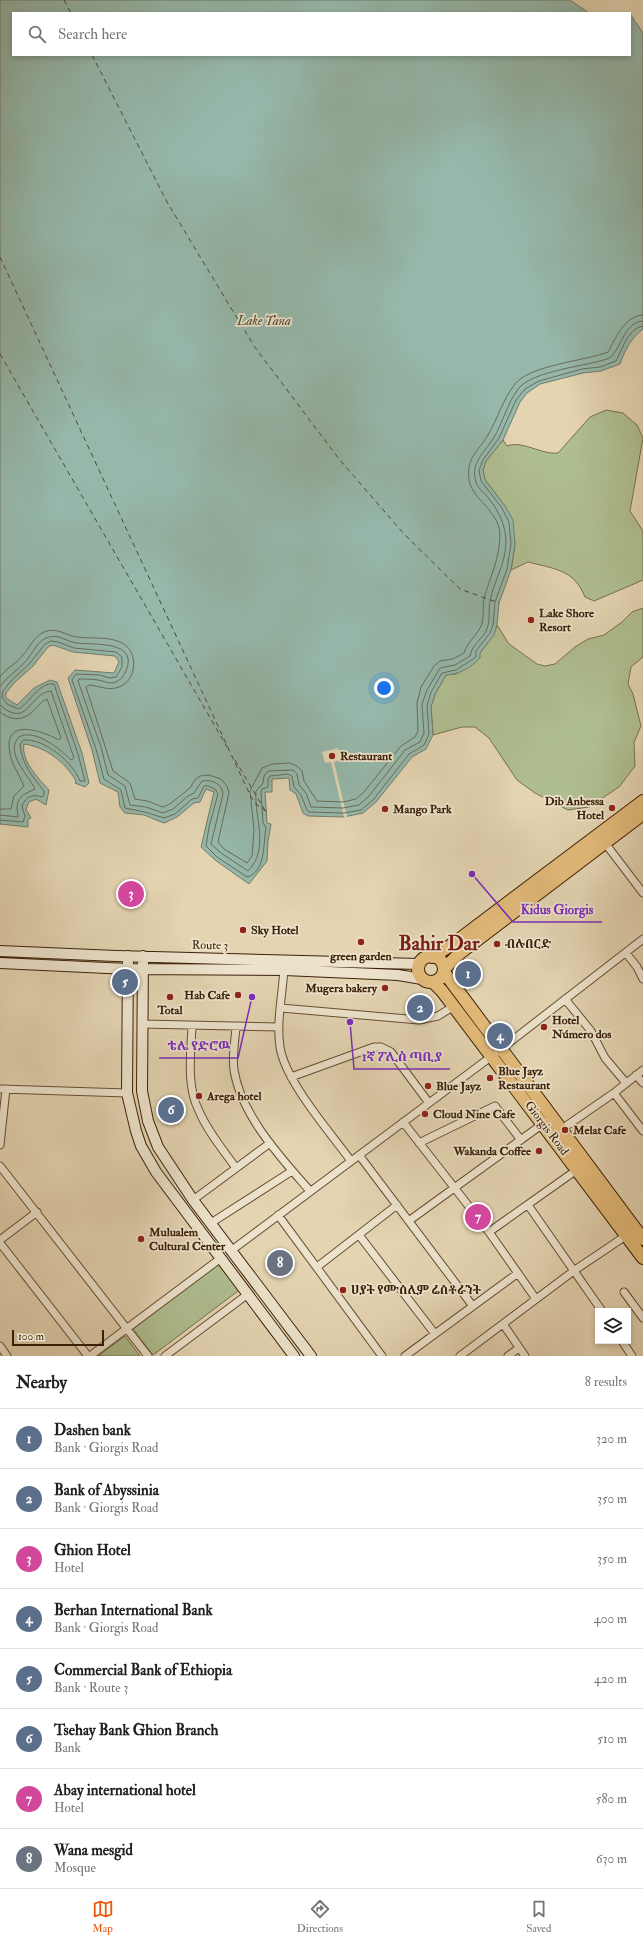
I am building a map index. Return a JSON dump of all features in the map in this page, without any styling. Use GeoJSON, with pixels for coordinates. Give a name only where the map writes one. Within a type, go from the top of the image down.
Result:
{"type":"FeatureCollection","features":[{"type":"Feature","properties":{"kind":"highway"},"geometry":{"type":"LineString","coordinates":[[488,925],[444,971],[440,979],[427,981],[418,972],[420,964],[424,959],[432,957],[488,925],[598,844],[623,822],[643,801]]}},
{"type":"Feature","properties":{"kind":"highway"},"geometry":{"type":"LineString","coordinates":[[623,822],[643,814]]}},
{"type":"Feature","properties":{"kind":"highway"},"geometry":{"type":"LineString","coordinates":[[432,957],[442,962],[444,971]]}},
{"type":"Feature","properties":{"kind":"highway","name":"Giorgis Road"},"geometry":{"type":"LineString","coordinates":[[444,971],[450,984],[547,1121],[643,1239]]}},
{"type":"Feature","properties":{"kind":"highway","name":"Giorgis Road"},"geometry":{"type":"LineString","coordinates":[[427,981],[454,1006],[497,1052]]}},
{"type":"Feature","properties":{"kind":"highway","name":"Giorgis Road"},"geometry":{"type":"LineString","coordinates":[[556,1132],[578,1169],[643,1258]]}},
{"type":"Feature","properties":{"kind":"street"},"geometry":{"type":"LineString","coordinates":[[598,844],[643,893]]}},
{"type":"Feature","properties":{"kind":"street"},"geometry":{"type":"LineString","coordinates":[[37,1212],[0,1241],[89,1356],[497,1052],[643,939]]}},
{"type":"Feature","properties":{"kind":"street","name":"Route 3"},"geometry":{"type":"LineString","coordinates":[[0,951],[420,964]]}},
{"type":"Feature","properties":{"kind":"street"},"geometry":{"type":"LineString","coordinates":[[626,952],[637,966],[643,979]]}},
{"type":"Feature","properties":{"kind":"street"},"geometry":{"type":"LineString","coordinates":[[128,956],[127,1093],[141,1146],[156,1172],[182,1208],[294,1356]]}},
{"type":"Feature","properties":{"kind":"street"},"geometry":{"type":"LineString","coordinates":[[143,956],[142,1091],[148,1122],[158,1147],[193,1200],[311,1356]]}},
{"type":"Feature","properties":{"kind":"street"},"geometry":{"type":"LineString","coordinates":[[284,959],[281,1008],[278,1027],[283,1061],[291,1078],[351,1161]]}},
{"type":"Feature","properties":{"kind":"street"},"geometry":{"type":"LineString","coordinates":[[0,963],[128,969],[284,970],[398,975],[427,981]]}},
{"type":"Feature","properties":{"kind":"street"},"geometry":{"type":"LineString","coordinates":[[565,999],[591,1031],[605,1058],[626,1083]]}},
{"type":"Feature","properties":{"kind":"street"},"geometry":{"type":"LineString","coordinates":[[281,1008],[419,1020],[438,1016],[454,1006]]}},
{"type":"Feature","properties":{"kind":"street"},"geometry":{"type":"LineString","coordinates":[[128,1024],[278,1027]]}},
{"type":"Feature","properties":{"kind":"street"},"geometry":{"type":"LineString","coordinates":[[192,1026],[191,1075],[198,1110],[208,1128],[236,1168]]}},
{"type":"Feature","properties":{"kind":"street"},"geometry":{"type":"LineString","coordinates":[[236,1027],[234,1069],[238,1088],[246,1107],[270,1143],[310,1191]]}},
{"type":"Feature","properties":{"kind":"street"},"geometry":{"type":"LineString","coordinates":[[291,1078],[374,1047],[381,1047],[391,1052],[429,1103]]}},
{"type":"Feature","properties":{"kind":"street"},"geometry":{"type":"LineString","coordinates":[[556,1132],[614,1093],[643,1070]]}},
{"type":"Feature","properties":{"kind":"street"},"geometry":{"type":"LineString","coordinates":[[636,1075],[643,1084]]}},
{"type":"Feature","properties":{"kind":"street"},"geometry":{"type":"LineString","coordinates":[[0,1145],[3,1089],[127,1093],[142,1091]]}},
{"type":"Feature","properties":{"kind":"street"},"geometry":{"type":"LineString","coordinates":[[614,1093],[643,1131]]}},
{"type":"Feature","properties":{"kind":"street"},"geometry":{"type":"LineString","coordinates":[[419,1143],[495,1106],[521,1140]]}},
{"type":"Feature","properties":{"kind":"street"},"geometry":{"type":"LineString","coordinates":[[410,1220],[547,1121]]}},
{"type":"Feature","properties":{"kind":"street"},"geometry":{"type":"LineString","coordinates":[[403,1122],[489,1232],[536,1299]]}},
{"type":"Feature","properties":{"kind":"street"},"geometry":{"type":"LineString","coordinates":[[182,1208],[270,1143]]}},
{"type":"Feature","properties":{"kind":"street"},"geometry":{"type":"LineString","coordinates":[[359,1155],[410,1220],[472,1305]]}},
{"type":"Feature","properties":{"kind":"street"},"geometry":{"type":"LineString","coordinates":[[0,1167],[37,1212],[148,1356]]}},
{"type":"Feature","properties":{"kind":"street"},"geometry":{"type":"LineString","coordinates":[[489,1232],[578,1169]]}},
{"type":"Feature","properties":{"kind":"street"},"geometry":{"type":"LineString","coordinates":[[211,1223],[292,1171]]}},
{"type":"Feature","properties":{"kind":"street"},"geometry":{"type":"LineString","coordinates":[[317,1268],[397,1205]]}},
{"type":"Feature","properties":{"kind":"street"},"geometry":{"type":"LineString","coordinates":[[528,1205],[575,1270],[600,1308]]}},
{"type":"Feature","properties":{"kind":"street"},"geometry":{"type":"LineString","coordinates":[[278,1216],[382,1356]]}},
{"type":"Feature","properties":{"kind":"street"},"geometry":{"type":"LineString","coordinates":[[359,1235],[435,1334]]}},
{"type":"Feature","properties":{"kind":"street"},"geometry":{"type":"LineString","coordinates":[[460,1356],[575,1270],[626,1235]]}},
{"type":"Feature","properties":{"kind":"street"},"geometry":{"type":"LineString","coordinates":[[405,1356],[472,1305],[518,1273]]}},
{"type":"Feature","properties":{"kind":"street"},"geometry":{"type":"LineString","coordinates":[[165,1356],[259,1286]]}},
{"type":"Feature","properties":{"kind":"street"},"geometry":{"type":"LineString","coordinates":[[624,1292],[643,1318]]}},
{"type":"Feature","properties":{"kind":"street"},"geometry":{"type":"LineString","coordinates":[[274,1330],[285,1321]]}},
{"type":"Feature","properties":{"kind":"street"},"geometry":{"type":"LineString","coordinates":[[503,1324],[525,1356]]}},
{"type":"Feature","properties":{"kind":"street"},"geometry":{"type":"LineString","coordinates":[[624,1344],[632,1356]]}},
{"type":"Feature","properties":{"kind":"street"},"geometry":{"type":"LineString","coordinates":[[0,1346],[7,1356]]}},
{"type":"Feature","properties":{"kind":"street"},"geometry":{"type":"LineString","coordinates":[[508,1356],[519,1348]]}},
{"type":"Feature","properties":{"kind":"green space"},"geometry":{"type":"Polygon","coordinates":[[[606,410],[623,413],[637,425],[643,438],[630,511],[643,531],[643,580],[594,601],[585,597],[575,581],[569,575],[555,569],[528,562],[511,570],[515,544],[505,506],[485,480],[483,470],[486,461],[503,440],[507,446],[519,445],[545,452],[558,453],[590,417],[606,410]]]}},
{"type":"Feature","properties":{"kind":"green space"},"geometry":{"type":"Polygon","coordinates":[[[643,608],[643,657],[631,667],[628,684],[633,694],[641,726],[634,742],[635,766],[619,787],[589,807],[568,810],[535,793],[517,780],[489,738],[475,727],[462,727],[433,735],[431,707],[435,694],[446,675],[457,674],[469,664],[486,645],[497,625],[509,644],[537,664],[545,666],[555,664],[575,647],[588,639],[604,635],[622,622],[632,612],[643,608]]]}},
{"type":"Feature","properties":{"kind":"green space"},"geometry":{"type":"Polygon","coordinates":[[[222,1261],[242,1288],[153,1355],[133,1329],[222,1261]]]}},
{"type":"Feature","properties":{"kind":"green space"},"geometry":{"type":"Polygon","coordinates":[[[125,1336],[140,1356],[98,1356],[125,1336]]]}},
{"type":"Feature","properties":{"kind":"water","name":"Lake Tana"},"geometry":{"type":"Polygon","coordinates":[[[0,0],[570,0],[588,12],[12,12],[12,56],[631,56],[631,15],[643,33],[643,329],[635,336],[629,345],[620,364],[601,371],[583,373],[540,384],[527,393],[520,402],[503,440],[486,461],[483,470],[485,480],[505,506],[513,520],[515,544],[511,570],[499,603],[497,625],[494,635],[480,653],[480,658],[464,670],[446,675],[435,694],[431,707],[433,735],[426,749],[412,757],[376,802],[363,813],[344,817],[308,816],[303,813],[296,794],[290,790],[289,778],[272,779],[272,792],[265,792],[267,823],[271,824],[267,861],[249,884],[215,860],[201,847],[214,792],[206,789],[200,802],[194,803],[177,817],[164,823],[144,815],[125,813],[120,807],[118,792],[100,783],[92,750],[68,678],[75,670],[114,673],[119,662],[115,656],[73,652],[53,645],[48,647],[33,666],[14,683],[6,693],[6,698],[17,705],[34,688],[50,680],[57,682],[82,753],[89,783],[85,787],[75,783],[76,781],[72,774],[54,756],[40,748],[24,744],[25,757],[31,769],[49,790],[46,805],[36,799],[29,802],[26,809],[31,818],[28,819],[28,827],[0,824],[0,0]]]}},
{"type":"Feature","properties":{"kind":"pier"},"geometry":{"type":"Polygon","coordinates":[[[338,748],[341,760],[334,762],[347,817],[344,817],[331,762],[325,763],[322,752],[338,748]]]}},
{"type":"Feature","properties":{"kind":"ferry route"},"geometry":{"type":"LineString","coordinates":[[64,0],[70,12]]}},
{"type":"Feature","properties":{"kind":"ferry route"},"geometry":{"type":"LineString","coordinates":[[93,56],[167,202],[254,346],[339,459],[404,534],[460,589],[499,603]]}},
{"type":"Feature","properties":{"kind":"ferry route"},"geometry":{"type":"LineString","coordinates":[[0,257],[251,797],[256,804],[267,812]]}},
{"type":"Feature","properties":{"kind":"ferry route"},"geometry":{"type":"LineString","coordinates":[[0,354],[227,747]]}},
{"type":"Feature","properties":{"kind":"ferry route"},"geometry":{"type":"LineString","coordinates":[[235,760],[266,812]]}},
{"type":"Feature","properties":{"kind":"place","name":"Lake Shore Resort"},"geometry":{"type":"Point","coordinates":[531,620]}},
{"type":"Feature","properties":{"kind":"place","name":"Restaurant"},"geometry":{"type":"Point","coordinates":[332,756]}},
{"type":"Feature","properties":{"kind":"place","name":"Dib Anbessa Hotel"},"geometry":{"type":"Point","coordinates":[612,808]}},
{"type":"Feature","properties":{"kind":"place","name":"Mango Park"},"geometry":{"type":"Point","coordinates":[385,809]}},
{"type":"Feature","properties":{"kind":"place","name":"Kidus Giorgis"},"geometry":{"type":"Point","coordinates":[472,874]}},
{"type":"Feature","properties":{"kind":"place","name":"Ghion Hotel"},"geometry":{"type":"Point","coordinates":[131,894]}},
{"type":"Feature","properties":{"kind":"place","name":"Sky Hotel"},"geometry":{"type":"Point","coordinates":[243,930]}},
{"type":"Feature","properties":{"kind":"place","name":"green garden"},"geometry":{"type":"Point","coordinates":[361,942]}},
{"type":"Feature","properties":{"kind":"place","name":"ብሉበርድ"},"geometry":{"type":"Point","coordinates":[497,944]}},
{"type":"Feature","properties":{"kind":"place","name":"Dashen bank"},"geometry":{"type":"Point","coordinates":[468,974]}},
{"type":"Feature","properties":{"kind":"place","name":"Commercial Bank of Ethiopia"},"geometry":{"type":"Point","coordinates":[125,982]}},
{"type":"Feature","properties":{"kind":"place","name":"Mugera bakery"},"geometry":{"type":"Point","coordinates":[385,988]}},
{"type":"Feature","properties":{"kind":"place","name":"Hab Cafe"},"geometry":{"type":"Point","coordinates":[238,995]}},
{"type":"Feature","properties":{"kind":"place","name":"Total"},"geometry":{"type":"Point","coordinates":[170,997]}},
{"type":"Feature","properties":{"kind":"place","name":"ቴሌ የድሮዉ"},"geometry":{"type":"Point","coordinates":[252,997]}},
{"type":"Feature","properties":{"kind":"place","name":"Bank of Abyssinia"},"geometry":{"type":"Point","coordinates":[420,1008]}},
{"type":"Feature","properties":{"kind":"place","name":"1ኛ ፖሊስ ጣቢያ"},"geometry":{"type":"Point","coordinates":[350,1022]}},
{"type":"Feature","properties":{"kind":"place","name":"Hotel Número dos"},"geometry":{"type":"Point","coordinates":[544,1027]}},
{"type":"Feature","properties":{"kind":"place","name":"Berhan International Bank"},"geometry":{"type":"Point","coordinates":[500,1036]}},
{"type":"Feature","properties":{"kind":"place","name":"Blue Jayz Restaurant"},"geometry":{"type":"Point","coordinates":[490,1078]}},
{"type":"Feature","properties":{"kind":"place","name":"Blue Jayz"},"geometry":{"type":"Point","coordinates":[428,1086]}},
{"type":"Feature","properties":{"kind":"place","name":"Arega hotel"},"geometry":{"type":"Point","coordinates":[199,1096]}},
{"type":"Feature","properties":{"kind":"place","name":"Tsehay Bank Ghion Branch"},"geometry":{"type":"Point","coordinates":[171,1110]}},
{"type":"Feature","properties":{"kind":"place","name":"Cloud Nine Cafe"},"geometry":{"type":"Point","coordinates":[425,1114]}},
{"type":"Feature","properties":{"kind":"place","name":"Melat Cafe"},"geometry":{"type":"Point","coordinates":[565,1130]}},
{"type":"Feature","properties":{"kind":"place","name":"Wakanda Coffee"},"geometry":{"type":"Point","coordinates":[539,1151]}},
{"type":"Feature","properties":{"kind":"place","name":"Abay international hotel"},"geometry":{"type":"Point","coordinates":[478,1217]}},
{"type":"Feature","properties":{"kind":"place","name":"Mulualem Cultural Center"},"geometry":{"type":"Point","coordinates":[141,1239]}},
{"type":"Feature","properties":{"kind":"place","name":"Wana mesgid"},"geometry":{"type":"Point","coordinates":[280,1263]}},
{"type":"Feature","properties":{"kind":"place","name":"ሀያት የሙስሊም ሬስቶራንት"},"geometry":{"type":"Point","coordinates":[343,1290]}},
{"type":"Feature","properties":{"kind":"district","name":"Bahir Dar"},"geometry":{"type":"Point","coordinates":[439,943]}}]}
